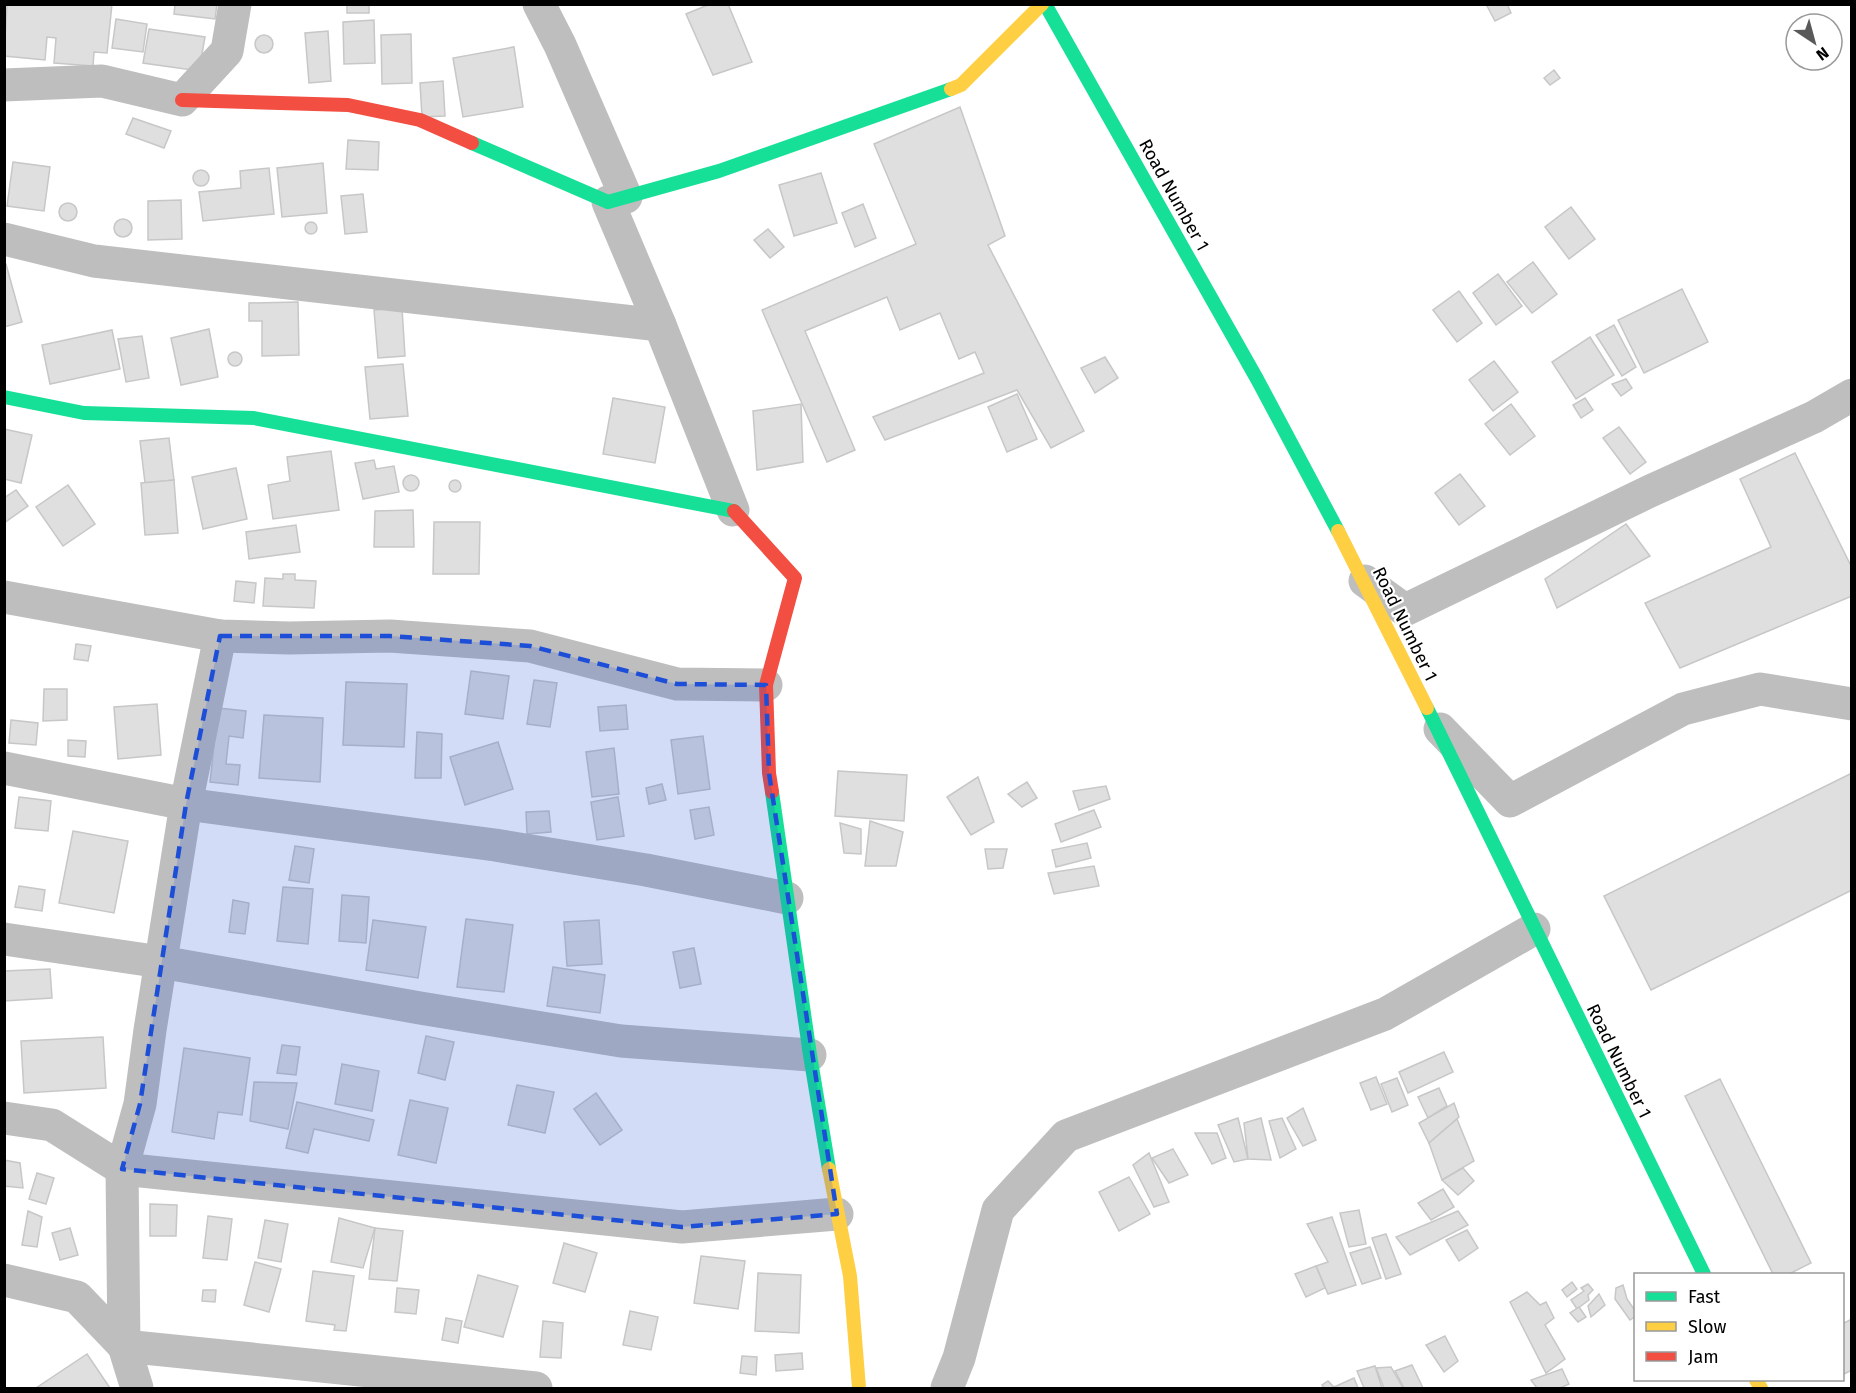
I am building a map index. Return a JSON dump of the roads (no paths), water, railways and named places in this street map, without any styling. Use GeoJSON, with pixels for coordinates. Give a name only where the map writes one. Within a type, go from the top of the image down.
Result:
{"type":"FeatureCollection","features":[{"type":"Feature","properties":{"kind":"main road"},"geometry":{"type":"LineString","coordinates":[[182,100],[348,105],[420,120],[617,199],[719,171],[961,85],[1044,4]]}},
{"type":"Feature","properties":{"kind":"main road","name":"Road Number 1"},"geometry":{"type":"LineString","coordinates":[[1044,4],[1257,378],[1365,581],[1703,1273]]}},
{"type":"Feature","properties":{"kind":"main road"},"geometry":{"type":"LineString","coordinates":[[4,397],[84,413],[254,418],[733,510],[795,579],[766,685],[769,773],[810,1055],[850,1276],[859,1389]]}},
{"type":"Feature","properties":{"kind":"street"},"geometry":{"type":"LineString","coordinates":[[4,84],[102,81],[182,100],[226,51],[235,4]]}},
{"type":"Feature","properties":{"kind":"street"},"geometry":{"type":"LineString","coordinates":[[539,4],[560,45],[617,199],[660,325],[733,510]]}},
{"type":"Feature","properties":{"kind":"street"},"geometry":{"type":"LineString","coordinates":[[4,239],[94,261],[660,325]]}},
{"type":"Feature","properties":{"kind":"street"},"geometry":{"type":"LineString","coordinates":[[1365,581],[1405,610],[1648,492],[1814,417],[1851,395]]}},
{"type":"Feature","properties":{"kind":"street"},"geometry":{"type":"LineString","coordinates":[[4,597],[220,636],[289,638],[390,636],[530,646],[677,684],[766,685]]}},
{"type":"Feature","properties":{"kind":"street"},"geometry":{"type":"LineString","coordinates":[[137,1389],[124,1346],[122,1169],[140,1104],[186,804],[220,636]]}},
{"type":"Feature","properties":{"kind":"street"},"geometry":{"type":"LineString","coordinates":[[1432,721],[1510,801],[1683,710],[1760,689],[1851,704]]}},
{"type":"Feature","properties":{"kind":"street"},"geometry":{"type":"LineString","coordinates":[[4,768],[186,804],[495,845],[646,870],[787,898]]}},
{"type":"Feature","properties":{"kind":"street"},"geometry":{"type":"LineString","coordinates":[[947,1389],[959,1358],[998,1210],[1066,1136],[1385,1014],[1534,929]]}},
{"type":"Feature","properties":{"kind":"street"},"geometry":{"type":"LineString","coordinates":[[4,939],[161,962],[621,1041],[810,1055]]}},
{"type":"Feature","properties":{"kind":"street"},"geometry":{"type":"LineString","coordinates":[[4,1118],[52,1125],[122,1169],[682,1227],[837,1214]]}},
{"type":"Feature","properties":{"kind":"street"},"geometry":{"type":"LineString","coordinates":[[4,1280],[77,1296],[124,1346],[536,1389]]}}]}
